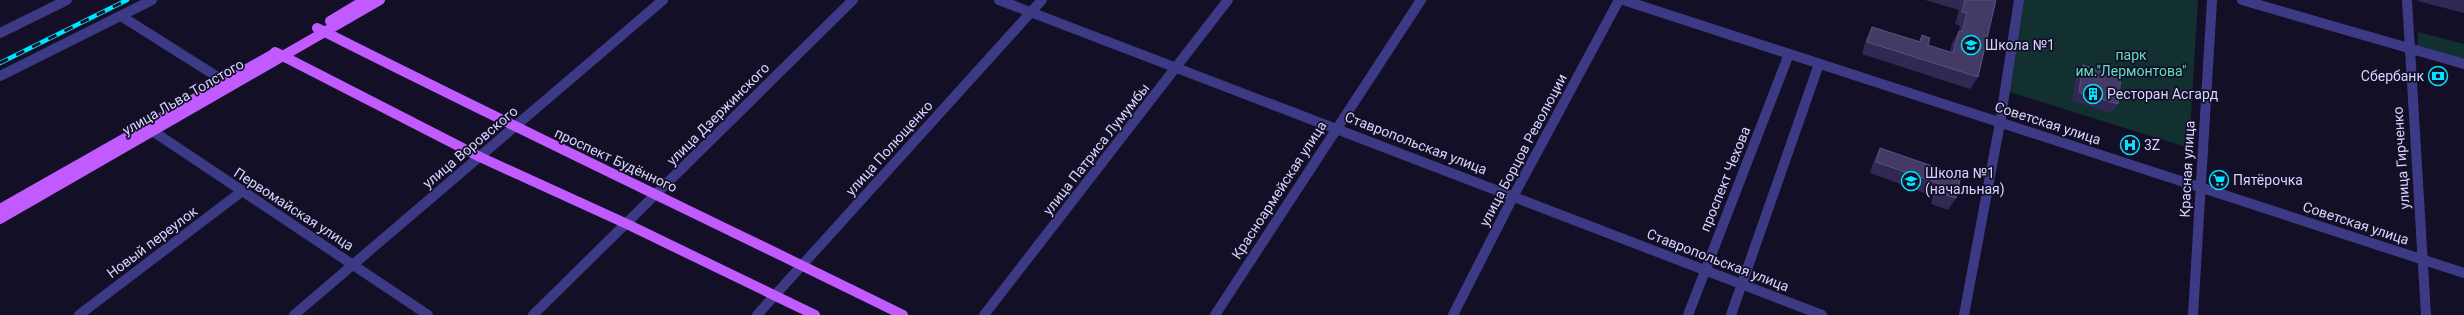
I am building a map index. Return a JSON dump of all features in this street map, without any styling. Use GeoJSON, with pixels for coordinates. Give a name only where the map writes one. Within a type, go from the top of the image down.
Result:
{"type":"FeatureCollection","features":[{"type":"Feature","properties":{"kind":"main road","name":"улица Льва Толстого"},"geometry":{"type":"LineString","coordinates":[[321,30],[365,0]]}},
{"type":"Feature","properties":{"kind":"main road","name":"улица Льва Толстого"},"geometry":{"type":"LineString","coordinates":[[0,209],[149,128],[321,30],[380,0]]}},
{"type":"Feature","properties":{"kind":"main road","name":"проспект Будённого"},"geometry":{"type":"LineString","coordinates":[[321,30],[516,128],[657,194],[903,315]]}},
{"type":"Feature","properties":{"kind":"main road","name":"улица Льва Толстого"},"geometry":{"type":"LineString","coordinates":[[0,219],[224,81],[279,54]]}},
{"type":"Feature","properties":{"kind":"main road"},"geometry":{"type":"LineString","coordinates":[[279,54],[480,157],[627,224],[815,315]]}},
{"type":"Feature","properties":{"kind":"street"},"geometry":{"type":"LineString","coordinates":[[0,33],[67,0]]}},
{"type":"Feature","properties":{"kind":"street"},"geometry":{"type":"LineString","coordinates":[[0,76],[152,0]]}},
{"type":"Feature","properties":{"kind":"street","name":"улица Воровского"},"geometry":{"type":"LineString","coordinates":[[294,315],[516,128],[663,0]]}},
{"type":"Feature","properties":{"kind":"street","name":"улица Дзержинского"},"geometry":{"type":"LineString","coordinates":[[533,315],[853,0]]}},
{"type":"Feature","properties":{"kind":"street","name":"Ставропольская улица"},"geometry":{"type":"LineString","coordinates":[[999,0],[1514,195],[1822,315]]}},
{"type":"Feature","properties":{"kind":"street","name":"улица Полющенко"},"geometry":{"type":"LineString","coordinates":[[757,315],[1042,0]]}},
{"type":"Feature","properties":{"kind":"street","name":"улица Патриса Лумумбы"},"geometry":{"type":"LineString","coordinates":[[984,315],[1178,68],[1228,0]]}},
{"type":"Feature","properties":{"kind":"street","name":"Красноармейская улица"},"geometry":{"type":"LineString","coordinates":[[1214,315],[1421,0]]}},
{"type":"Feature","properties":{"kind":"street","name":"улица Борцов Революции"},"geometry":{"type":"LineString","coordinates":[[1453,315],[1514,195],[1619,0]]}},
{"type":"Feature","properties":{"kind":"street","name":"Советская улица"},"geometry":{"type":"LineString","coordinates":[[1623,0],[2000,123],[2200,186],[2464,273]]}},
{"type":"Feature","properties":{"kind":"street"},"geometry":{"type":"LineString","coordinates":[[1964,315],[2000,123],[2019,0]]}},
{"type":"Feature","properties":{"kind":"street","name":"Красная улица"},"geometry":{"type":"LineString","coordinates":[[2193,315],[2212,0]]}},
{"type":"Feature","properties":{"kind":"street"},"geometry":{"type":"LineString","coordinates":[[2242,0],[2464,64]]}},
{"type":"Feature","properties":{"kind":"street","name":"улица Гирченко"},"geometry":{"type":"LineString","coordinates":[[2407,0],[2426,315]]}},
{"type":"Feature","properties":{"kind":"street"},"geometry":{"type":"LineString","coordinates":[[121,16],[224,81]]}},
{"type":"Feature","properties":{"kind":"street","name":"проспект Чехова"},"geometry":{"type":"LineString","coordinates":[[1688,315],[1704,269],[1789,54]]}},
{"type":"Feature","properties":{"kind":"street"},"geometry":{"type":"LineString","coordinates":[[1730,315],[1819,64]]}},
{"type":"Feature","properties":{"kind":"street","name":"Первомайская улица"},"geometry":{"type":"LineString","coordinates":[[149,128],[241,192],[428,315]]}},
{"type":"Feature","properties":{"kind":"street","name":"Новый переулок"},"geometry":{"type":"LineString","coordinates":[[79,315],[241,192]]}},
{"type":"Feature","properties":{"kind":"green space","name":"парк им.\"Лермонтова\""},"geometry":{"type":"Polygon","coordinates":[[[2023,0],[2198,0],[2189,148],[2006,91],[2023,0]]]}},
{"type":"Feature","properties":{"kind":"green space"},"geometry":{"type":"Polygon","coordinates":[[[2418,32],[2464,44],[2464,61],[2418,48],[2418,32]]]}},
{"type":"Feature","properties":{"kind":"building"},"geometry":{"type":"Polygon","coordinates":[[[1965,0],[1996,0],[1978,77],[1867,42],[1872,27],[1920,42],[1922,35],[1930,38],[1928,45],[1953,53],[1959,31],[1962,32],[1967,13],[1962,12],[1965,0]]]}},
{"type":"Feature","properties":{"kind":"building"},"geometry":{"type":"Polygon","coordinates":[[[2083,65],[2121,77],[2118,104],[2079,92],[2083,65]]]}},
{"type":"Feature","properties":{"kind":"building"},"geometry":{"type":"Polygon","coordinates":[[[1880,148],[1961,176],[1956,198],[1938,192],[1940,184],[1876,162],[1880,148]]]}},
{"type":"Feature","properties":{"kind":"railway"},"geometry":{"type":"LineString","coordinates":[[0,63],[127,0]]}},
{"type":"Feature","properties":{"kind":"place","name":"Школа №1"},"geometry":{"type":"Point","coordinates":[1971,45]}},
{"type":"Feature","properties":{"kind":"place","name":"Сбербанк"},"geometry":{"type":"Point","coordinates":[2438,76]}},
{"type":"Feature","properties":{"kind":"place","name":"Ресторан Асгард"},"geometry":{"type":"Point","coordinates":[2093,94]}},
{"type":"Feature","properties":{"kind":"place","name":"3Z"},"geometry":{"type":"Point","coordinates":[2130,145]}},
{"type":"Feature","properties":{"kind":"place","name":"Пятёрочка"},"geometry":{"type":"Point","coordinates":[2219,180]}},
{"type":"Feature","properties":{"kind":"place","name":"Школа №1 (начальная)"},"geometry":{"type":"Point","coordinates":[1911,181]}}]}
